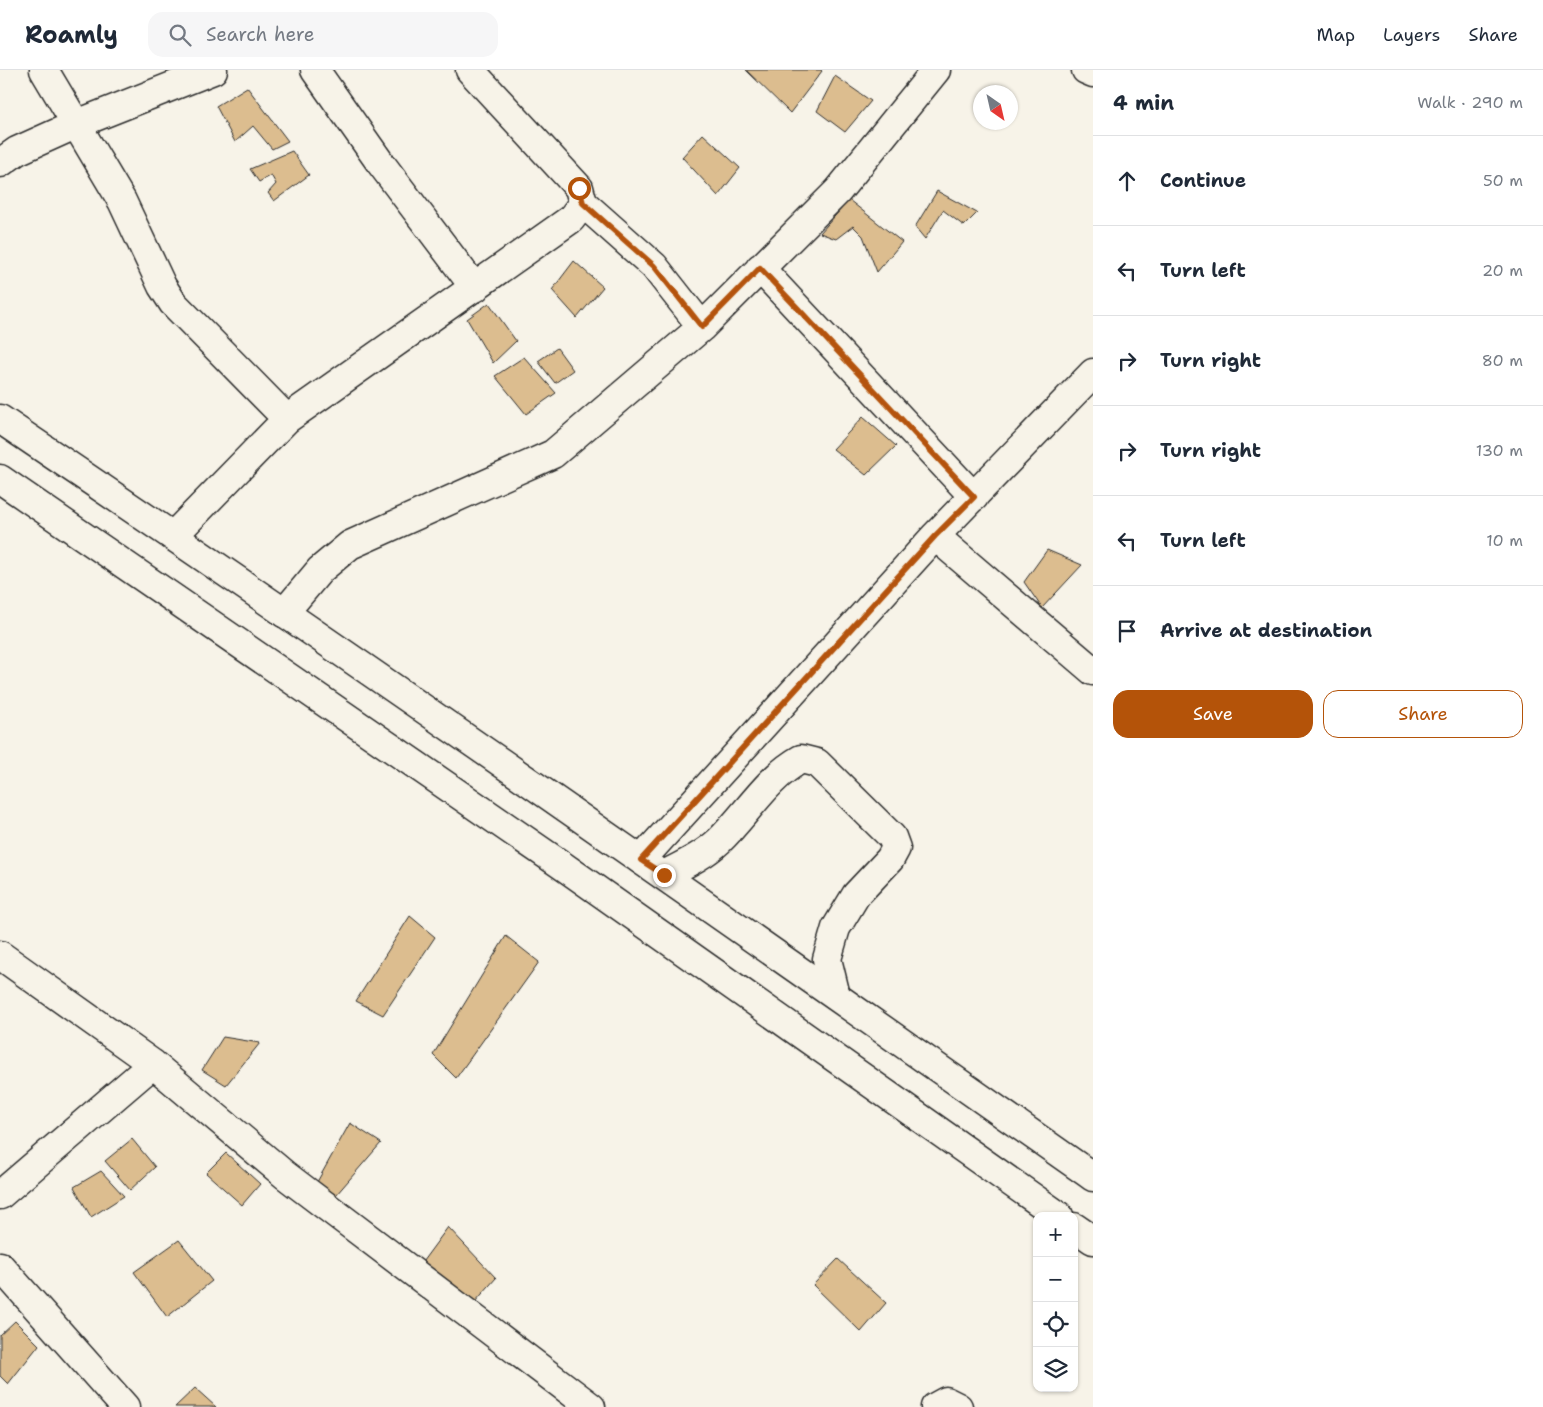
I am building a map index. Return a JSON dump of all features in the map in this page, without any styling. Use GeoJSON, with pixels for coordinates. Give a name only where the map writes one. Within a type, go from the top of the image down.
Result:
{"type":"FeatureCollection","features":[{"type":"Feature","properties":{"kind":"street"},"geometry":{"type":"LineString","coordinates":[[44,70],[122,201],[162,286],[174,303],[287,419]]}},
{"type":"Feature","properties":{"kind":"street"},"geometry":{"type":"LineString","coordinates":[[0,163],[17,151],[77,124],[213,70]]}},
{"type":"Feature","properties":{"kind":"street"},"geometry":{"type":"LineString","coordinates":[[315,70],[379,162],[475,288]]}},
{"type":"Feature","properties":{"kind":"street"},"geometry":{"type":"LineString","coordinates":[[470,70],[579,188],[583,203],[654,266],[702,327]]}},
{"type":"Feature","properties":{"kind":"street"},"geometry":{"type":"LineString","coordinates":[[284,613],[320,570],[350,545],[553,454],[702,327],[838,191],[936,70]]}},
{"type":"Feature","properties":{"kind":"street"},"geometry":{"type":"LineString","coordinates":[[1086,70],[1093,73]]}},
{"type":"Feature","properties":{"kind":"street"},"geometry":{"type":"LineString","coordinates":[[173,536],[287,419],[571,219],[583,203]]}},
{"type":"Feature","properties":{"kind":"street"},"geometry":{"type":"LineString","coordinates":[[760,268],[974,497]]}},
{"type":"Feature","properties":{"kind":"street"},"geometry":{"type":"LineString","coordinates":[[641,860],[935,536],[1093,373]]}},
{"type":"Feature","properties":{"kind":"street"},"geometry":{"type":"LineString","coordinates":[[0,419],[664,875],[1093,1177]]}},
{"type":"Feature","properties":{"kind":"street"},"geometry":{"type":"LineString","coordinates":[[0,478],[563,866],[1053,1212]]}},
{"type":"Feature","properties":{"kind":"street"},"geometry":{"type":"LineString","coordinates":[[935,536],[1093,671]]}},
{"type":"Feature","properties":{"kind":"street"},"geometry":{"type":"LineString","coordinates":[[664,875],[700,857],[719,840],[785,768],[801,760],[817,763],[892,837],[896,848],[890,859],[856,895],[836,928],[827,959],[836,996]]}},
{"type":"Feature","properties":{"kind":"street"},"geometry":{"type":"LineString","coordinates":[[0,955],[153,1064],[284,1175],[591,1407]]}},
{"type":"Feature","properties":{"kind":"street"},"geometry":{"type":"LineString","coordinates":[[0,1195],[153,1064]]}},
{"type":"Feature","properties":{"kind":"street"},"geometry":{"type":"LineString","coordinates":[[1078,1230],[1093,1240]]}},
{"type":"Feature","properties":{"kind":"street"},"geometry":{"type":"LineString","coordinates":[[0,1266],[124,1407]]}},
{"type":"Feature","properties":{"kind":"street"},"geometry":{"type":"LineString","coordinates":[[934,1407],[946,1401],[958,1407]]}},
{"type":"Feature","properties":{"kind":"building"},"geometry":{"type":"Polygon","coordinates":[[[746,70],[821,70],[822,71],[790,113],[746,70]]]}},
{"type":"Feature","properties":{"kind":"building"},"geometry":{"type":"Polygon","coordinates":[[[835,76],[871,101],[845,132],[817,111],[835,76]]]}},
{"type":"Feature","properties":{"kind":"building"},"geometry":{"type":"Polygon","coordinates":[[[247,87],[288,141],[272,149],[253,126],[235,142],[216,106],[247,87]]]}},
{"type":"Feature","properties":{"kind":"building"},"geometry":{"type":"Polygon","coordinates":[[[703,134],[740,168],[718,196],[682,157],[703,134]]]}},
{"type":"Feature","properties":{"kind":"building"},"geometry":{"type":"Polygon","coordinates":[[[292,151],[309,175],[274,201],[268,193],[276,184],[271,175],[259,182],[250,169],[292,151]]]}},
{"type":"Feature","properties":{"kind":"building"},"geometry":{"type":"Polygon","coordinates":[[[937,191],[977,213],[964,226],[943,210],[925,239],[915,227],[937,191]]]}},
{"type":"Feature","properties":{"kind":"building"},"geometry":{"type":"Polygon","coordinates":[[[849,200],[902,242],[877,272],[863,236],[853,226],[836,239],[820,233],[849,200]]]}},
{"type":"Feature","properties":{"kind":"building"},"geometry":{"type":"Polygon","coordinates":[[[574,261],[603,287],[577,318],[552,290],[574,261]]]}},
{"type":"Feature","properties":{"kind":"building"},"geometry":{"type":"Polygon","coordinates":[[[489,303],[516,341],[493,363],[467,319],[489,303]]]}},
{"type":"Feature","properties":{"kind":"building"},"geometry":{"type":"Polygon","coordinates":[[[557,348],[573,370],[555,383],[538,361],[557,348]]]}},
{"type":"Feature","properties":{"kind":"building"},"geometry":{"type":"Polygon","coordinates":[[[524,357],[556,393],[526,414],[495,376],[524,357]]]}},
{"type":"Feature","properties":{"kind":"building"},"geometry":{"type":"Polygon","coordinates":[[[863,417],[896,446],[866,475],[833,449],[863,417]]]}},
{"type":"Feature","properties":{"kind":"building"},"geometry":{"type":"Polygon","coordinates":[[[1047,550],[1082,565],[1042,608],[1024,582],[1047,550]]]}},
{"type":"Feature","properties":{"kind":"building"},"geometry":{"type":"Polygon","coordinates":[[[410,916],[435,937],[383,1015],[356,1001],[410,916]]]}},
{"type":"Feature","properties":{"kind":"building"},"geometry":{"type":"Polygon","coordinates":[[[506,936],[539,962],[456,1078],[433,1055],[506,936]]]}},
{"type":"Feature","properties":{"kind":"building"},"geometry":{"type":"Polygon","coordinates":[[[223,1037],[260,1043],[226,1085],[202,1070],[223,1037]]]}},
{"type":"Feature","properties":{"kind":"building"},"geometry":{"type":"Polygon","coordinates":[[[350,1123],[381,1143],[336,1195],[317,1182],[350,1123]]]}},
{"type":"Feature","properties":{"kind":"building"},"geometry":{"type":"Polygon","coordinates":[[[132,1139],[155,1167],[130,1190],[105,1161],[132,1139]]]}},
{"type":"Feature","properties":{"kind":"building"},"geometry":{"type":"Polygon","coordinates":[[[226,1153],[260,1184],[242,1205],[206,1173],[226,1153]]]}},
{"type":"Feature","properties":{"kind":"building"},"geometry":{"type":"Polygon","coordinates":[[[101,1171],[124,1196],[91,1217],[74,1187],[101,1171]]]}},
{"type":"Feature","properties":{"kind":"building"},"geometry":{"type":"Polygon","coordinates":[[[448,1227],[496,1278],[468,1310],[417,1269],[448,1227]]]}},
{"type":"Feature","properties":{"kind":"building"},"geometry":{"type":"Polygon","coordinates":[[[179,1240],[212,1281],[167,1317],[134,1272],[179,1240]]]}},
{"type":"Feature","properties":{"kind":"building"},"geometry":{"type":"Polygon","coordinates":[[[838,1259],[886,1303],[861,1332],[813,1285],[838,1259]]]}},
{"type":"Feature","properties":{"kind":"building"},"geometry":{"type":"Polygon","coordinates":[[[15,1321],[39,1345],[8,1384],[0,1376],[0,1335],[15,1321]]]}},
{"type":"Feature","properties":{"kind":"building"},"geometry":{"type":"Polygon","coordinates":[[[195,1388],[216,1407],[175,1407],[195,1388]]]}},
{"type":"Feature","properties":{"kind":"route"},"geometry":{"type":"LineString","coordinates":[[579,188],[583,203],[654,266],[702,327],[760,268],[974,497],[935,536],[888,590],[766,720],[641,860],[664,875]]}}]}
